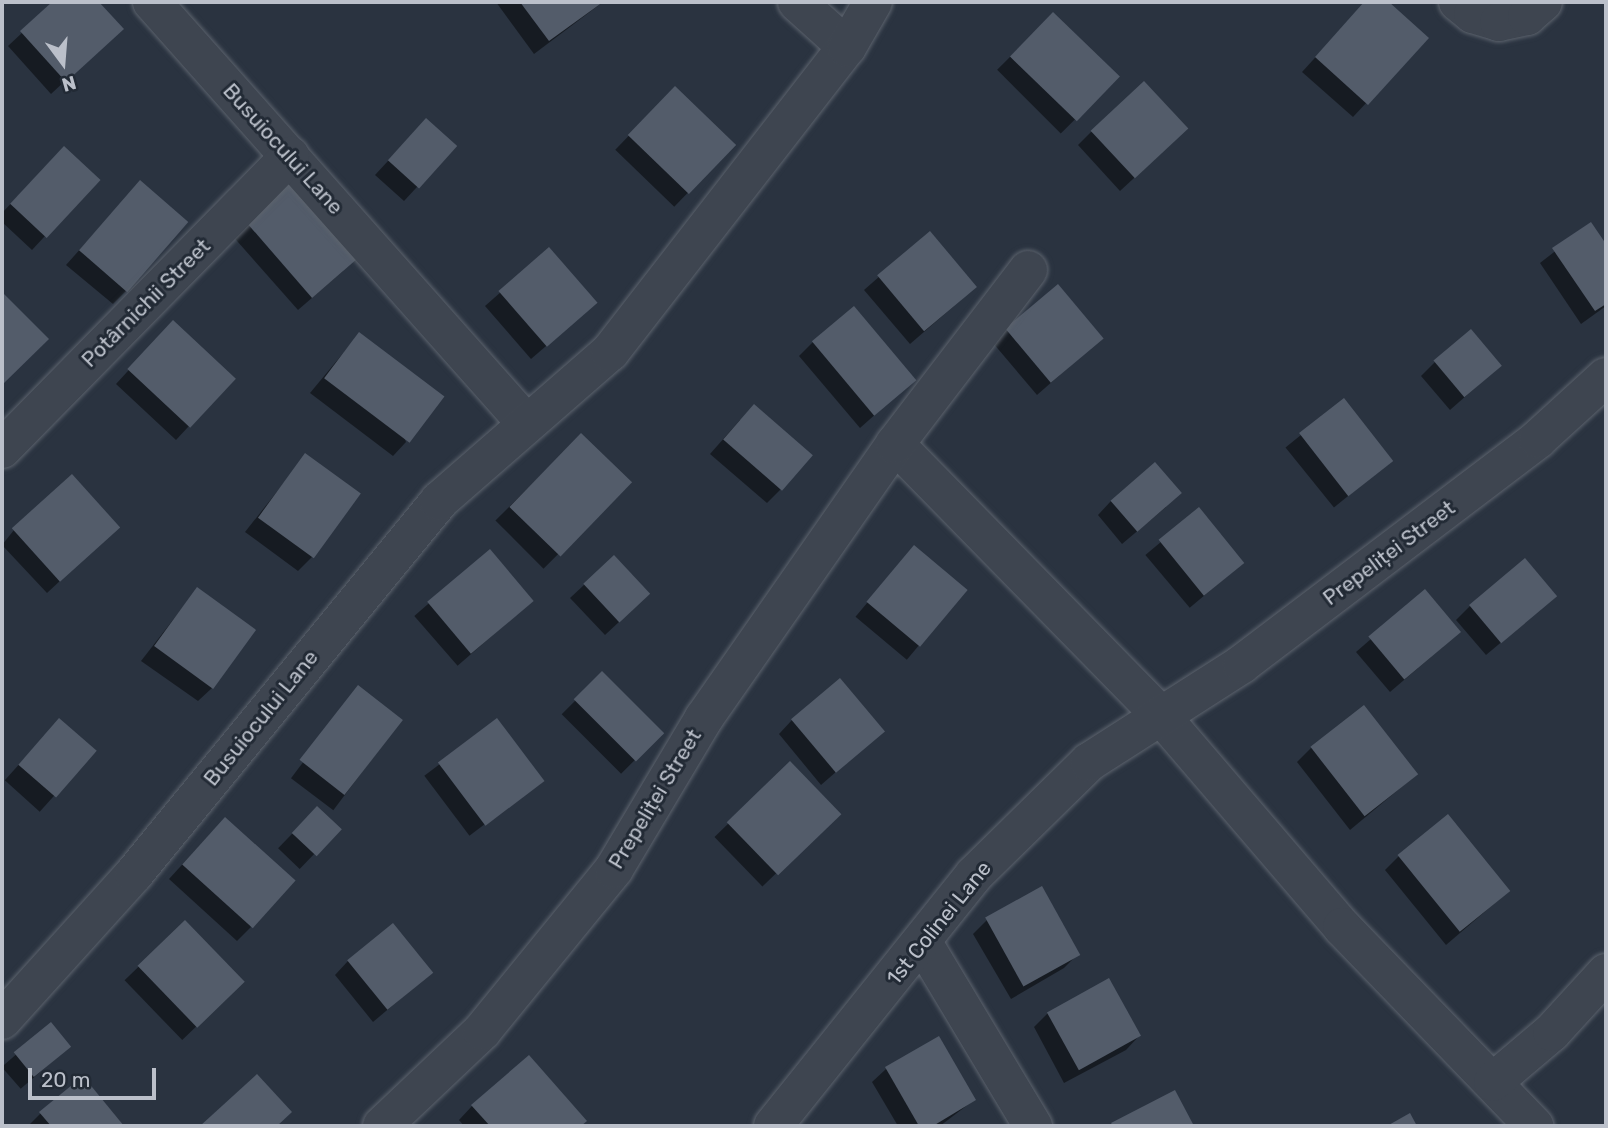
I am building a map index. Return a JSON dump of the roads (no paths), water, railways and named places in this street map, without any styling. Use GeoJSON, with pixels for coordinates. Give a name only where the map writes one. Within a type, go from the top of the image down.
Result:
{"type":"FeatureCollection","features":[{"type":"Feature","properties":{"kind":"street","name":"Busuiocului Lane"},"geometry":{"type":"LineString","coordinates":[[152,2],[525,422]]}},
{"type":"Feature","properties":{"kind":"street"},"geometry":{"type":"LineString","coordinates":[[797,2],[847,47]]}},
{"type":"Feature","properties":{"kind":"street","name":"Busuiocului Lane"},"geometry":{"type":"LineString","coordinates":[[2,1020],[134,874],[439,501],[525,422],[610,352],[847,47],[873,2]]}},
{"type":"Feature","properties":{"kind":"street"},"geometry":{"type":"LineString","coordinates":[[1458,2],[1472,14],[1499,22],[1527,16],[1543,2]]}},
{"type":"Feature","properties":{"kind":"street","name":"Potârnichii Street"},"geometry":{"type":"LineString","coordinates":[[2,449],[290,156]]}},
{"type":"Feature","properties":{"kind":"street","name":"Prepeliței Street"},"geometry":{"type":"LineString","coordinates":[[382,1126],[482,1031],[614,869],[704,718],[895,444],[1028,270]]}},
{"type":"Feature","properties":{"kind":"street","name":"Prepeliței Street"},"geometry":{"type":"LineString","coordinates":[[1161,717],[1242,664],[1516,456],[1606,377]]}},
{"type":"Feature","properties":{"kind":"street"},"geometry":{"type":"LineString","coordinates":[[895,444],[1161,717],[1342,927],[1534,1126]]}},
{"type":"Feature","properties":{"kind":"street","name":"1st Colinei Lane"},"geometry":{"type":"LineString","coordinates":[[773,1126],[923,943],[974,875],[1089,762],[1161,717]]}},
{"type":"Feature","properties":{"kind":"street"},"geometry":{"type":"LineString","coordinates":[[923,943],[1033,1126]]}},
{"type":"Feature","properties":{"kind":"street"},"geometry":{"type":"LineString","coordinates":[[1493,1082],[1552,1032],[1606,972]]}}]}
